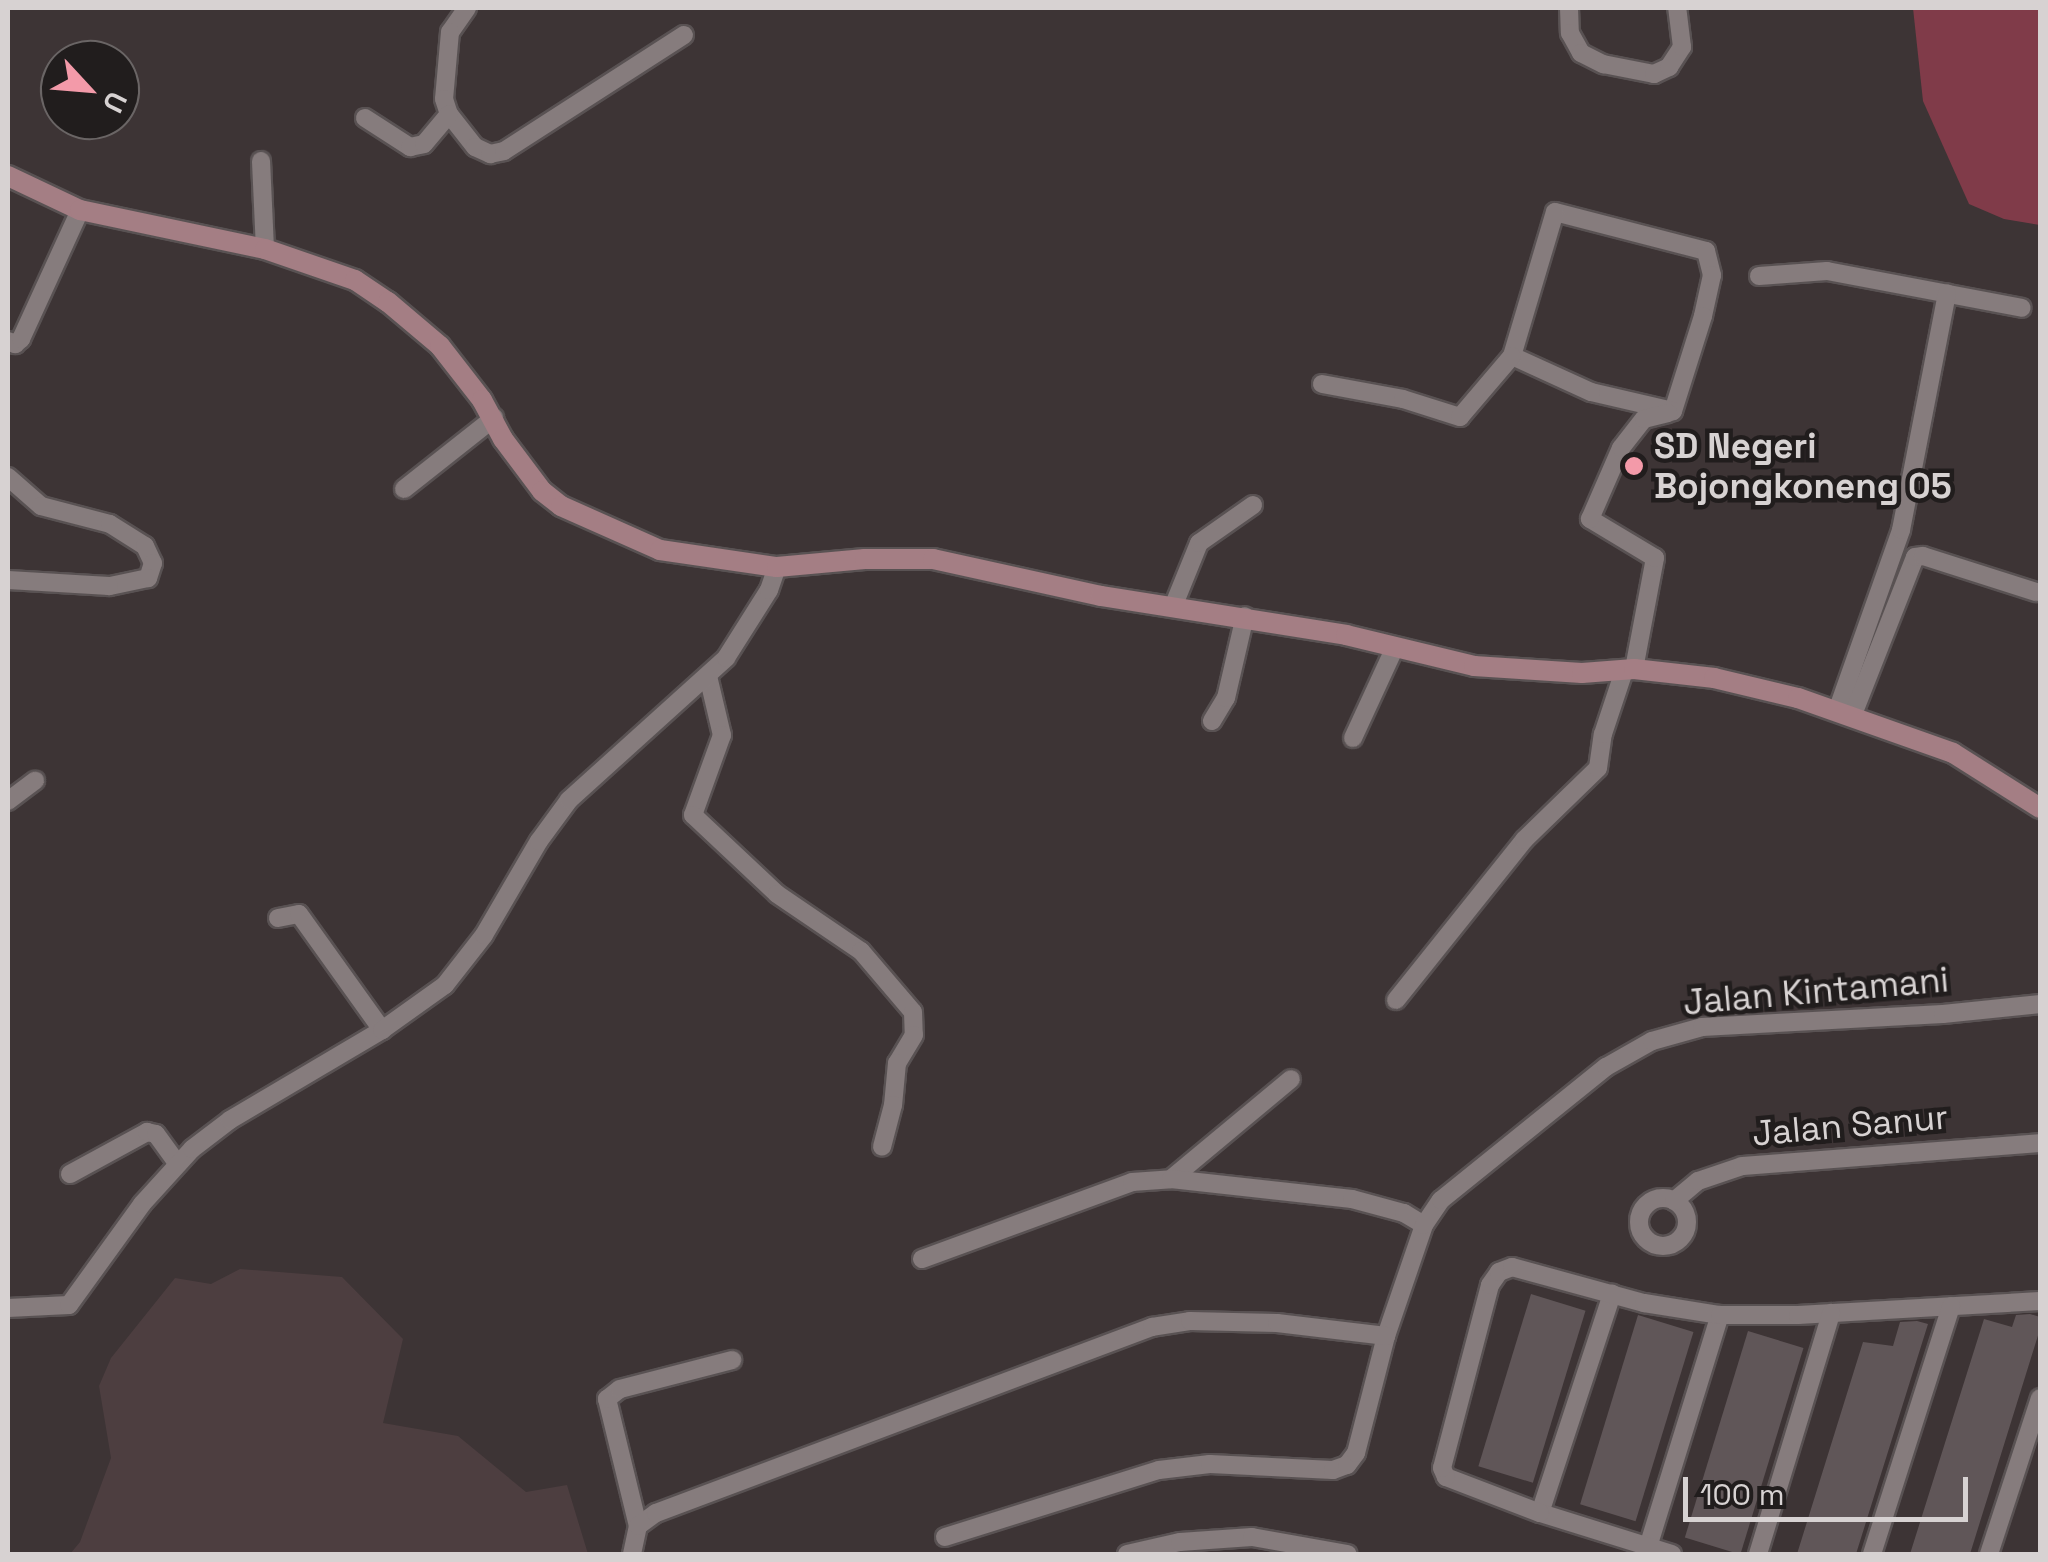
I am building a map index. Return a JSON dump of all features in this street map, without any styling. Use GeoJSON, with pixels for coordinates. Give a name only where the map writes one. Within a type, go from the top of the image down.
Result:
{"type":"FeatureCollection","features":[{"type":"Feature","properties":{"kind":"street"},"geometry":{"type":"LineString","coordinates":[[465,8],[450,32],[444,100],[476,147],[490,154],[504,151],[684,35]]}},
{"type":"Feature","properties":{"kind":"street"},"geometry":{"type":"LineString","coordinates":[[1569,8],[1570,33],[1581,52],[1603,64],[1654,74],[1669,67],[1682,47],[1677,8]]}},
{"type":"Feature","properties":{"kind":"street"},"geometry":{"type":"LineString","coordinates":[[365,118],[410,148],[424,144],[450,114]]}},
{"type":"Feature","properties":{"kind":"street"},"geometry":{"type":"LineString","coordinates":[[261,161],[265,249]]}},
{"type":"Feature","properties":{"kind":"street"},"geometry":{"type":"LineString","coordinates":[[8,176],[80,210],[265,249],[355,280],[440,346],[494,418],[520,464],[561,506],[660,550],[777,567],[933,559],[1101,596],[1246,616],[1507,670],[1629,670],[1766,688],[1953,753],[2040,808]]}},
{"type":"Feature","properties":{"kind":"street"},"geometry":{"type":"LineString","coordinates":[[8,341],[15,344],[21,340],[80,210]]}},
{"type":"Feature","properties":{"kind":"street"},"geometry":{"type":"LineString","coordinates":[[1322,384],[1403,399],[1460,417],[1512,356],[1555,212],[1700,247],[1710,258],[1712,274],[1673,412]]}},
{"type":"Feature","properties":{"kind":"street"},"geometry":{"type":"LineString","coordinates":[[1758,276],[1826,271],[2022,308]]}},
{"type":"Feature","properties":{"kind":"street"},"geometry":{"type":"LineString","coordinates":[[1844,714],[1901,530],[1947,294]]}},
{"type":"Feature","properties":{"kind":"street"},"geometry":{"type":"LineString","coordinates":[[1512,356],[1591,392],[1673,412]]}},
{"type":"Feature","properties":{"kind":"street"},"geometry":{"type":"LineString","coordinates":[[1396,1000],[1524,840],[1598,768],[1602,734],[1629,670],[1655,558],[1590,519],[1621,448],[1644,419],[1673,412]]}},
{"type":"Feature","properties":{"kind":"street"},"geometry":{"type":"LineString","coordinates":[[404,489],[494,418]]}},
{"type":"Feature","properties":{"kind":"street"},"geometry":{"type":"LineString","coordinates":[[8,477],[41,506],[110,524],[145,546],[152,563],[148,578],[109,586],[8,580]]}},
{"type":"Feature","properties":{"kind":"street"},"geometry":{"type":"LineString","coordinates":[[1173,607],[1193,550],[1253,506]]}},
{"type":"Feature","properties":{"kind":"street"},"geometry":{"type":"LineString","coordinates":[[1844,714],[1915,557],[1923,556],[2036,592]]}},
{"type":"Feature","properties":{"kind":"street"},"geometry":{"type":"LineString","coordinates":[[8,1308],[69,1304],[178,1164],[230,1120],[382,1030],[445,984],[466,963],[539,840],[569,800],[708,676],[737,643],[777,567]]}},
{"type":"Feature","properties":{"kind":"street"},"geometry":{"type":"LineString","coordinates":[[1212,721],[1226,698],[1246,616]]}},
{"type":"Feature","properties":{"kind":"street"},"geometry":{"type":"LineString","coordinates":[[1353,738],[1395,647]]}},
{"type":"Feature","properties":{"kind":"street"},"geometry":{"type":"LineString","coordinates":[[708,676],[722,735],[694,815],[776,894],[861,951],[913,1012],[914,1035],[897,1063],[894,1105],[882,1146]]}},
{"type":"Feature","properties":{"kind":"street"},"geometry":{"type":"LineString","coordinates":[[8,801],[34,781]]}},
{"type":"Feature","properties":{"kind":"street"},"geometry":{"type":"LineString","coordinates":[[278,918],[300,914],[382,1030]]}},
{"type":"Feature","properties":{"kind":"street","name":"Jalan Kintamani"},"geometry":{"type":"LineString","coordinates":[[945,1537],[1158,1470],[1210,1464],[1332,1470],[1346,1465],[1356,1453],[1386,1336],[1424,1225],[1441,1200],[1470,1172],[1606,1067],[1652,1042],[1702,1027],[1942,1014],[2040,1004]]}},
{"type":"Feature","properties":{"kind":"street"},"geometry":{"type":"LineString","coordinates":[[1170,1179],[1290,1079]]}},
{"type":"Feature","properties":{"kind":"street"},"geometry":{"type":"LineString","coordinates":[[70,1174],[147,1132],[156,1134],[178,1164]]}},
{"type":"Feature","properties":{"kind":"street","name":"Jalan Sanur"},"geometry":{"type":"LineString","coordinates":[[1674,1201],[1698,1181],[1742,1166],[2040,1143]]}},
{"type":"Feature","properties":{"kind":"street"},"geometry":{"type":"LineString","coordinates":[[922,1258],[1132,1182],[1170,1179],[1352,1199],[1404,1213],[1424,1225]]}},
{"type":"Feature","properties":{"kind":"street"},"geometry":{"type":"LineString","coordinates":[[1672,1554],[1456,1483],[1442,1468],[1490,1285],[1499,1272],[1512,1268],[1612,1294],[1720,1315],[2040,1301]]}},
{"type":"Feature","properties":{"kind":"street"},"geometry":{"type":"LineString","coordinates":[[1540,1513],[1612,1294]]}},
{"type":"Feature","properties":{"kind":"street"},"geometry":{"type":"LineString","coordinates":[[1872,1554],[1950,1306]]}},
{"type":"Feature","properties":{"kind":"street"},"geometry":{"type":"LineString","coordinates":[[1758,1554],[1831,1313]]}},
{"type":"Feature","properties":{"kind":"street"},"geometry":{"type":"LineString","coordinates":[[1648,1547],[1720,1315]]}},
{"type":"Feature","properties":{"kind":"street"},"geometry":{"type":"LineString","coordinates":[[638,1526],[656,1513],[704,1493],[1152,1327],[1190,1321],[1277,1323],[1386,1336]]}},
{"type":"Feature","properties":{"kind":"street"},"geometry":{"type":"LineString","coordinates":[[632,1554],[638,1526],[612,1435],[607,1399],[620,1388],[732,1360]]}},
{"type":"Feature","properties":{"kind":"street"},"geometry":{"type":"LineString","coordinates":[[1990,1554],[2040,1398]]}},
{"type":"Feature","properties":{"kind":"street"},"geometry":{"type":"LineString","coordinates":[[1127,1554],[1180,1542],[1237,1537],[1285,1540],[1347,1554]]}},
{"type":"Feature","properties":{"kind":"shaded area"},"geometry":{"type":"Polygon","coordinates":[[[1913,8],[2040,8],[2040,225],[2004,219],[1969,204],[1923,101],[1913,8]]]}},
{"type":"Feature","properties":{"kind":"shaded area"},"geometry":{"type":"Polygon","coordinates":[[[240,1269],[342,1277],[403,1339],[383,1423],[458,1436],[526,1492],[567,1485],[588,1554],[70,1554],[80,1542],[111,1458],[99,1386],[111,1358],[175,1278],[211,1284],[240,1269]]]}},
{"type":"Feature","properties":{"kind":"building"},"geometry":{"type":"Polygon","coordinates":[[[1531,1294],[1586,1311],[1533,1483],[1478,1466],[1531,1294]]]}},
{"type":"Feature","properties":{"kind":"building"},"geometry":{"type":"Polygon","coordinates":[[[1638,1315],[1693,1332],[1636,1521],[1580,1504],[1638,1315]]]}},
{"type":"Feature","properties":{"kind":"building"},"geometry":{"type":"Polygon","coordinates":[[[2016,1315],[2040,1317],[2040,1329],[1970,1554],[1910,1554],[1984,1319],[2012,1327],[2016,1315]]]}},
{"type":"Feature","properties":{"kind":"building"},"geometry":{"type":"Polygon","coordinates":[[[1900,1322],[1928,1324],[1856,1554],[1797,1554],[1863,1342],[1893,1346],[1900,1322]]]}},
{"type":"Feature","properties":{"kind":"building"},"geometry":{"type":"Polygon","coordinates":[[[1748,1331],[1803,1348],[1740,1554],[1685,1538],[1748,1331]]]}},
{"type":"Feature","properties":{"kind":"place","name":"SD Negeri Bojongkoneng 05"},"geometry":{"type":"Point","coordinates":[1634,466]}}]}
